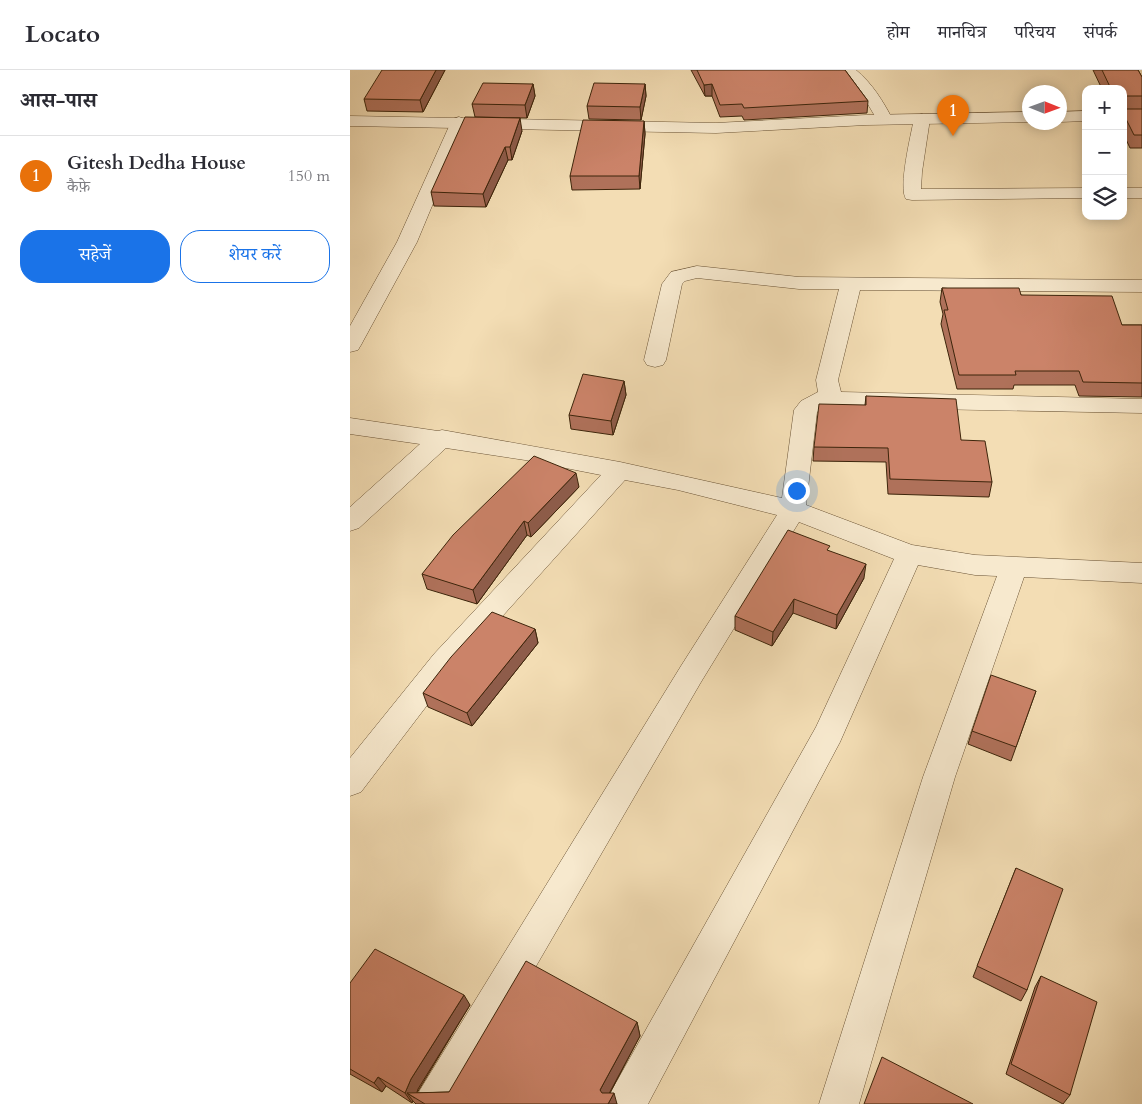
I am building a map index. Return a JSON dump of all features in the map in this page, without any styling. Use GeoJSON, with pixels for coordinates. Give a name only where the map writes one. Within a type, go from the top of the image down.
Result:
{"type":"FeatureCollection","features":[{"type":"Feature","properties":{"kind":"street"},"geometry":{"type":"LineString","coordinates":[[846,70],[855,76],[875,99],[885,120]]}},
{"type":"Feature","properties":{"kind":"street"},"geometry":{"type":"LineString","coordinates":[[1067,117],[1082,116]]}},
{"type":"Feature","properties":{"kind":"street"},"geometry":{"type":"LineString","coordinates":[[350,121],[716,128],[885,120],[1022,117]]}},
{"type":"Feature","properties":{"kind":"street"},"geometry":{"type":"LineString","coordinates":[[922,119],[913,172],[912,195],[1082,193]]}},
{"type":"Feature","properties":{"kind":"street"},"geometry":{"type":"LineString","coordinates":[[350,345],[407,242],[460,122]]}},
{"type":"Feature","properties":{"kind":"street"},"geometry":{"type":"LineString","coordinates":[[1127,193],[1142,193]]}},
{"type":"Feature","properties":{"kind":"street"},"geometry":{"type":"LineString","coordinates":[[655,360],[672,284],[678,276],[697,272],[799,283],[1142,286]]}},
{"type":"Feature","properties":{"kind":"street"},"geometry":{"type":"LineString","coordinates":[[434,1104],[691,674],[793,510],[806,410],[811,404],[824,399],[830,394],[827,380],[850,283]]}},
{"type":"Feature","properties":{"kind":"street"},"geometry":{"type":"LineString","coordinates":[[824,399],[1142,406]]}},
{"type":"Feature","properties":{"kind":"street"},"geometry":{"type":"LineString","coordinates":[[350,426],[442,438],[678,482],[793,510],[909,554],[975,565],[1142,573]]}},
{"type":"Feature","properties":{"kind":"street"},"geometry":{"type":"LineString","coordinates":[[350,522],[442,438]]}},
{"type":"Feature","properties":{"kind":"street"},"geometry":{"type":"LineString","coordinates":[[350,782],[444,662],[620,470]]}},
{"type":"Feature","properties":{"kind":"street"},"geometry":{"type":"LineString","coordinates":[[626,1104],[829,733],[909,554]]}},
{"type":"Feature","properties":{"kind":"street"},"geometry":{"type":"LineString","coordinates":[[839,1104],[939,777],[1014,567]]}},
{"type":"Feature","properties":{"kind":"building"},"geometry":{"type":"Polygon","coordinates":[[[382,70],[436,70],[420,100],[364,99],[382,70]]]}},
{"type":"Feature","properties":{"kind":"building"},"geometry":{"type":"Polygon","coordinates":[[[697,70],[845,70],[868,101],[744,108],[742,104],[720,105],[712,84],[704,85],[697,70]]]}},
{"type":"Feature","properties":{"kind":"building"},"geometry":{"type":"Polygon","coordinates":[[[1102,70],[1138,70],[1142,77],[1142,96],[1127,96],[1127,85],[1109,85],[1102,70]]]}},
{"type":"Feature","properties":{"kind":"building"},"geometry":{"type":"Polygon","coordinates":[[[483,83],[533,84],[525,105],[472,104],[483,83]]]}},
{"type":"Feature","properties":{"kind":"building"},"geometry":{"type":"Polygon","coordinates":[[[594,83],[645,84],[640,107],[587,106],[594,83]]]}},
{"type":"Feature","properties":{"kind":"building"},"geometry":{"type":"Polygon","coordinates":[[[1127,109],[1142,109],[1142,135],[1134,135],[1127,121],[1127,109]]]}},
{"type":"Feature","properties":{"kind":"building"},"geometry":{"type":"Polygon","coordinates":[[[465,117],[520,118],[510,147],[505,147],[483,194],[431,192],[465,117]]]}},
{"type":"Feature","properties":{"kind":"building"},"geometry":{"type":"Polygon","coordinates":[[[583,120],[644,121],[639,176],[570,176],[583,120]]]}},
{"type":"Feature","properties":{"kind":"building"},"geometry":{"type":"Polygon","coordinates":[[[942,288],[1019,288],[1021,295],[1112,296],[1122,325],[1142,325],[1142,383],[1083,382],[1079,371],[1015,371],[1016,375],[959,375],[944,310],[948,310],[942,288]]]}},
{"type":"Feature","properties":{"kind":"building"},"geometry":{"type":"Polygon","coordinates":[[[583,374],[624,381],[611,421],[569,415],[583,374]]]}},
{"type":"Feature","properties":{"kind":"building"},"geometry":{"type":"Polygon","coordinates":[[[866,396],[956,399],[961,440],[985,441],[992,482],[890,479],[888,448],[814,447],[819,404],[866,405],[866,396]]]}},
{"type":"Feature","properties":{"kind":"building"},"geometry":{"type":"Polygon","coordinates":[[[534,456],[576,473],[528,523],[524,521],[473,590],[422,574],[453,535],[534,456]]]}},
{"type":"Feature","properties":{"kind":"building"},"geometry":{"type":"Polygon","coordinates":[[[788,530],[830,546],[827,550],[866,564],[837,615],[794,599],[773,632],[735,616],[788,530]]]}},
{"type":"Feature","properties":{"kind":"building"},"geometry":{"type":"Polygon","coordinates":[[[492,612],[535,629],[467,713],[423,693],[451,657],[492,612]]]}},
{"type":"Feature","properties":{"kind":"building"},"geometry":{"type":"Polygon","coordinates":[[[991,675],[1036,691],[1016,747],[972,731],[991,675]]]}},
{"type":"Feature","properties":{"kind":"building"},"geometry":{"type":"Polygon","coordinates":[[[1016,868],[1063,889],[1027,990],[977,966],[1016,868]]]}},
{"type":"Feature","properties":{"kind":"building"},"geometry":{"type":"Polygon","coordinates":[[[375,949],[464,995],[411,1079],[405,1093],[378,1077],[374,1083],[350,1069],[350,983],[375,949]]]}},
{"type":"Feature","properties":{"kind":"building"},"geometry":{"type":"Polygon","coordinates":[[[526,961],[637,1022],[600,1090],[602,1093],[614,1093],[608,1104],[425,1104],[407,1093],[449,1092],[526,961]]]}},
{"type":"Feature","properties":{"kind":"building"},"geometry":{"type":"Polygon","coordinates":[[[1041,976],[1097,1002],[1070,1095],[1011,1064],[1041,976]]]}},
{"type":"Feature","properties":{"kind":"building"},"geometry":{"type":"Polygon","coordinates":[[[882,1057],[973,1104],[864,1104],[882,1057]]]}},
{"type":"Feature","properties":{"kind":"place","name":"Gitesh Dedha House"},"geometry":{"type":"Point","coordinates":[953,136]}}]}
